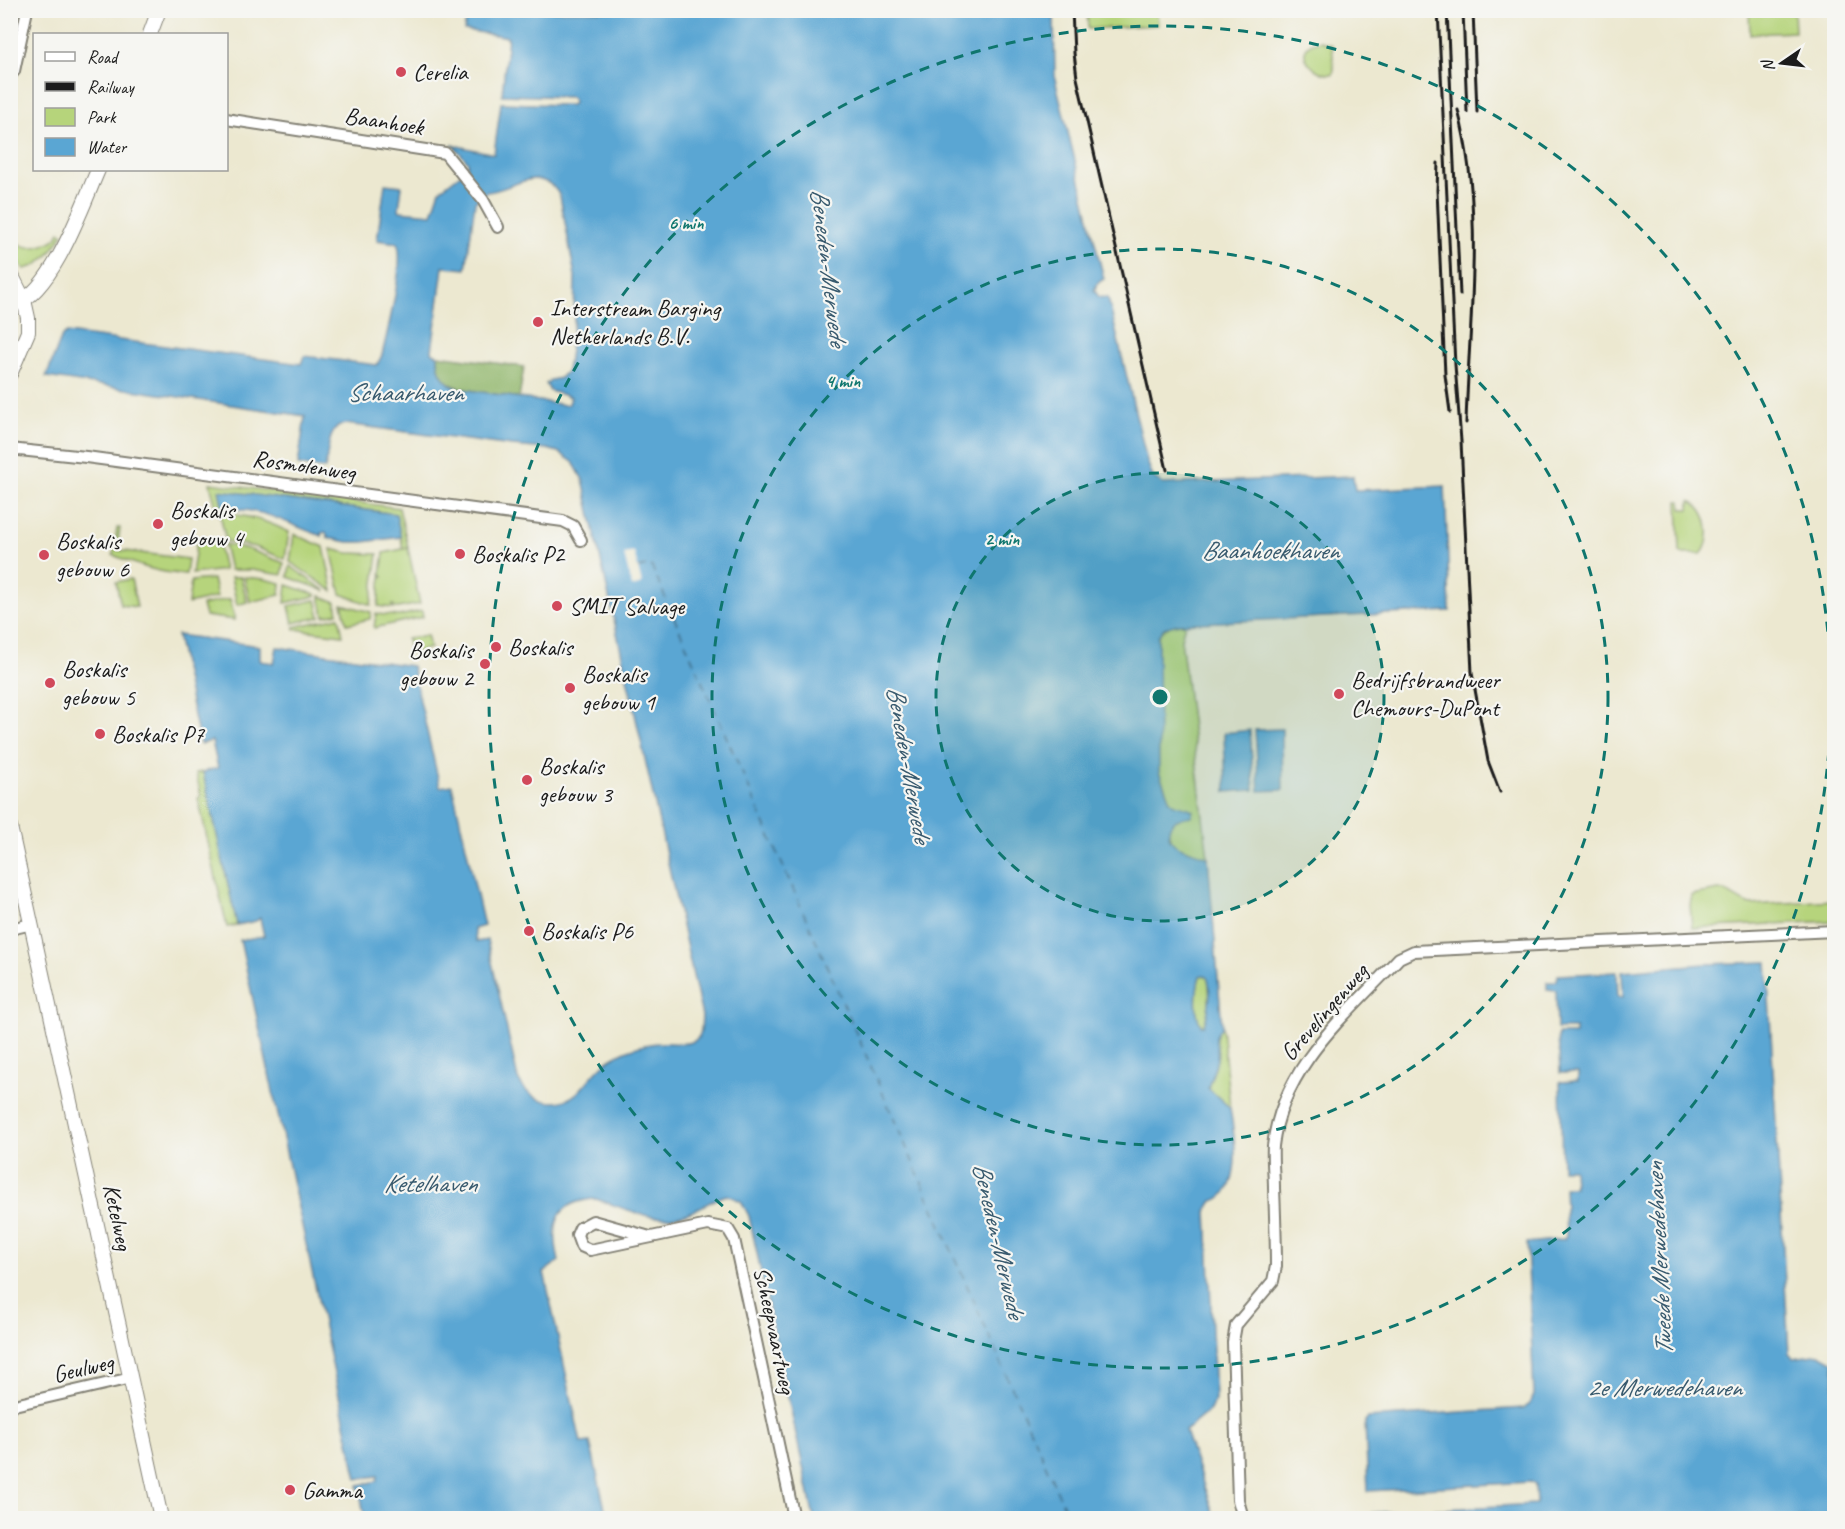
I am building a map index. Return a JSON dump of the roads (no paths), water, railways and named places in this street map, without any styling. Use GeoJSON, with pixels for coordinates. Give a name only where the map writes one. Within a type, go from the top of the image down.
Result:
{"type":"FeatureCollection","features":[{"type":"Feature","properties":{"kind":"street"},"geometry":{"type":"LineString","coordinates":[[10,75],[14,71],[27,10]]}},
{"type":"Feature","properties":{"kind":"street"},"geometry":{"type":"LineString","coordinates":[[150,33],[159,10]]}},
{"type":"Feature","properties":{"kind":"street","name":"Baanhoek"},"geometry":{"type":"LineString","coordinates":[[228,119],[445,153],[483,200],[498,227]]}},
{"type":"Feature","properties":{"kind":"street"},"geometry":{"type":"LineString","coordinates":[[15,299],[35,291],[63,250],[98,171]]}},
{"type":"Feature","properties":{"kind":"street"},"geometry":{"type":"LineString","coordinates":[[10,272],[21,344],[10,374]]}},
{"type":"Feature","properties":{"kind":"street","name":"Rosmolenweg"},"geometry":{"type":"LineString","coordinates":[[11,449],[563,521],[573,526],[581,540]]}},
{"type":"Feature","properties":{"kind":"street","name":"Ketelweg"},"geometry":{"type":"LineString","coordinates":[[10,827],[160,1518]]}},
{"type":"Feature","properties":{"kind":"street"},"geometry":{"type":"LineString","coordinates":[[10,929],[32,924]]}},
{"type":"Feature","properties":{"kind":"street","name":"Grevelingenweg"},"geometry":{"type":"LineString","coordinates":[[1243,1518],[1238,1500],[1233,1342],[1236,1325],[1273,1281],[1276,1266],[1273,1147],[1279,1115],[1301,1066],[1320,1042],[1399,958],[1414,951],[1834,931]]}},
{"type":"Feature","properties":{"kind":"street","name":"Scheepvaartweg"},"geometry":{"type":"LineString","coordinates":[[650,1237],[593,1221],[580,1228],[577,1235],[581,1246],[591,1250],[708,1225],[728,1229],[734,1239],[794,1518]]}},
{"type":"Feature","properties":{"kind":"street","name":"Geulweg"},"geometry":{"type":"LineString","coordinates":[[10,1406],[131,1378]]}},
{"type":"Feature","properties":{"kind":"water"},"geometry":{"type":"Polygon","coordinates":[[[468,11],[1054,11],[1055,79],[1104,279],[1094,290],[1099,297],[1108,298],[1147,461],[1153,477],[1163,484],[1353,476],[1355,490],[1445,486],[1450,611],[1178,624],[1164,628],[1158,636],[1159,772],[1170,801],[1193,811],[1191,816],[1172,823],[1169,836],[1176,845],[1208,857],[1222,1027],[1216,1039],[1217,1059],[1208,1088],[1230,1108],[1235,1146],[1230,1186],[1223,1195],[1213,1201],[1207,1210],[1215,1399],[1210,1410],[1185,1431],[1215,1518],[814,1518],[749,1216],[741,1201],[727,1195],[688,1213],[664,1218],[641,1214],[596,1199],[571,1204],[559,1217],[556,1236],[559,1261],[544,1272],[581,1443],[590,1442],[607,1518],[365,1518],[358,1485],[377,1481],[378,1476],[357,1479],[240,940],[264,936],[260,918],[237,925],[203,772],[218,768],[212,741],[200,744],[177,635],[260,646],[260,661],[274,663],[277,647],[412,666],[440,787],[452,785],[484,926],[474,929],[476,942],[487,940],[518,1079],[529,1093],[544,1101],[561,1101],[569,1098],[577,1093],[605,1063],[623,1052],[652,1044],[683,1044],[694,1041],[700,1033],[702,1016],[583,480],[573,462],[558,452],[547,449],[346,424],[335,429],[332,435],[325,469],[298,465],[305,416],[46,377],[62,336],[67,333],[301,364],[304,356],[377,365],[382,355],[391,315],[399,264],[397,243],[377,240],[385,184],[402,186],[400,211],[432,214],[440,190],[467,169],[468,162],[453,145],[494,154],[501,103],[571,105],[574,102],[571,97],[502,95],[508,37],[464,30],[468,11]],[[533,179],[486,192],[475,202],[466,269],[443,267],[432,351],[438,355],[441,374],[456,388],[565,405],[569,404],[571,397],[550,391],[546,384],[560,378],[567,371],[574,321],[575,276],[560,196],[549,183],[533,179]],[[1203,975],[1200,976],[1196,1001],[1197,1015],[1201,1025],[1204,1025],[1206,1020],[1210,994],[1209,982],[1203,975]]]}},
{"type":"Feature","properties":{"kind":"water"},"geometry":{"type":"Polygon","coordinates":[[[219,490],[396,514],[401,537],[363,542],[328,538],[326,532],[321,533],[322,536],[274,517],[252,511],[223,509],[219,490]]]}},
{"type":"Feature","properties":{"kind":"water"},"geometry":{"type":"Polygon","coordinates":[[[1282,729],[1283,790],[1259,791],[1255,730],[1282,729]]]}},
{"type":"Feature","properties":{"kind":"water"},"geometry":{"type":"Polygon","coordinates":[[[1250,730],[1254,790],[1226,792],[1224,733],[1250,730]]]}},
{"type":"Feature","properties":{"kind":"water","name":"2e Merwedehaven"},"geometry":{"type":"Polygon","coordinates":[[[1767,962],[1789,1354],[1793,1358],[1820,1354],[1834,1362],[1834,1518],[1372,1518],[1372,1513],[1536,1504],[1535,1485],[1531,1482],[1368,1491],[1365,1421],[1368,1418],[1524,1408],[1529,1405],[1534,1395],[1527,1243],[1564,1239],[1566,1235],[1564,1187],[1574,1187],[1573,1169],[1562,1169],[1560,1082],[1578,1081],[1578,1073],[1560,1073],[1558,1034],[1575,1034],[1575,1029],[1557,1029],[1556,990],[1547,989],[1547,982],[1554,982],[1558,975],[1617,972],[1618,997],[1623,997],[1622,971],[1705,964],[1767,962]]]}},
{"type":"Feature","properties":{"kind":"railway"},"geometry":{"type":"LineString","coordinates":[[1072,10],[1077,78],[1167,470]]}},
{"type":"Feature","properties":{"kind":"railway"},"geometry":{"type":"LineString","coordinates":[[1438,10],[1472,673],[1488,761],[1500,792]]}},
{"type":"Feature","properties":{"kind":"railway"},"geometry":{"type":"LineString","coordinates":[[1447,10],[1460,295]]}},
{"type":"Feature","properties":{"kind":"railway"},"geometry":{"type":"LineString","coordinates":[[1463,10],[1467,112]]}},
{"type":"Feature","properties":{"kind":"railway"},"geometry":{"type":"LineString","coordinates":[[1473,10],[1477,112]]}},
{"type":"Feature","properties":{"kind":"railway"},"geometry":{"type":"LineString","coordinates":[[1458,110],[1466,149],[1473,227],[1466,423]]}},
{"type":"Feature","properties":{"kind":"railway"},"geometry":{"type":"LineString","coordinates":[[1438,163],[1437,190],[1445,375],[1450,412]]}},
{"type":"Feature","properties":{"kind":"place","name":"Cerelia"},"geometry":{"type":"Point","coordinates":[401,72]}},
{"type":"Feature","properties":{"kind":"place","name":"Interstream Barging Netherlands B.V."},"geometry":{"type":"Point","coordinates":[538,322]}},
{"type":"Feature","properties":{"kind":"place","name":"Boskalis gebouw 4"},"geometry":{"type":"Point","coordinates":[158,524]}},
{"type":"Feature","properties":{"kind":"place","name":"Boskalis P2"},"geometry":{"type":"Point","coordinates":[460,554]}},
{"type":"Feature","properties":{"kind":"place","name":"Boskalis gebouw 6"},"geometry":{"type":"Point","coordinates":[44,555]}},
{"type":"Feature","properties":{"kind":"place","name":"SMIT Salvage"},"geometry":{"type":"Point","coordinates":[557,606]}},
{"type":"Feature","properties":{"kind":"place","name":"Boskalis"},"geometry":{"type":"Point","coordinates":[496,647]}},
{"type":"Feature","properties":{"kind":"place","name":"Boskalis gebouw 2"},"geometry":{"type":"Point","coordinates":[485,664]}},
{"type":"Feature","properties":{"kind":"place","name":"Boskalis gebouw 5"},"geometry":{"type":"Point","coordinates":[50,683]}},
{"type":"Feature","properties":{"kind":"place","name":"Boskalis gebouw 1"},"geometry":{"type":"Point","coordinates":[570,688]}},
{"type":"Feature","properties":{"kind":"place","name":"Bedrijfsbrandweer Chemours-DuPont"},"geometry":{"type":"Point","coordinates":[1339,694]}},
{"type":"Feature","properties":{"kind":"place","name":"Boskalis P7"},"geometry":{"type":"Point","coordinates":[100,734]}},
{"type":"Feature","properties":{"kind":"place","name":"Boskalis gebouw 3"},"geometry":{"type":"Point","coordinates":[527,780]}},
{"type":"Feature","properties":{"kind":"place","name":"Boskalis P6"},"geometry":{"type":"Point","coordinates":[529,931]}},
{"type":"Feature","properties":{"kind":"place","name":"Gamma"},"geometry":{"type":"Point","coordinates":[290,1490]}},
{"type":"Feature","properties":{"kind":"water label","name":"Beneden-Merwede"},"geometry":{"type":"Point","coordinates":[829,267]}},
{"type":"Feature","properties":{"kind":"water label","name":"Schaarhaven"},"geometry":{"type":"Point","coordinates":[405,392]}},
{"type":"Feature","properties":{"kind":"water label","name":"Baanhoekhaven"},"geometry":{"type":"Point","coordinates":[1270,550]}},
{"type":"Feature","properties":{"kind":"water label","name":"Beneden-Merwede"},"geometry":{"type":"Point","coordinates":[909,764]}},
{"type":"Feature","properties":{"kind":"water label","name":"Ketelhaven"},"geometry":{"type":"Point","coordinates":[430,1183]}},
{"type":"Feature","properties":{"kind":"water label","name":"Beneden-Merwede"},"geometry":{"type":"Point","coordinates":[999,1240]}},
{"type":"Feature","properties":{"kind":"water label","name":"Tweede Merwedehaven"},"geometry":{"type":"Point","coordinates":[1659,1259]}}]}
